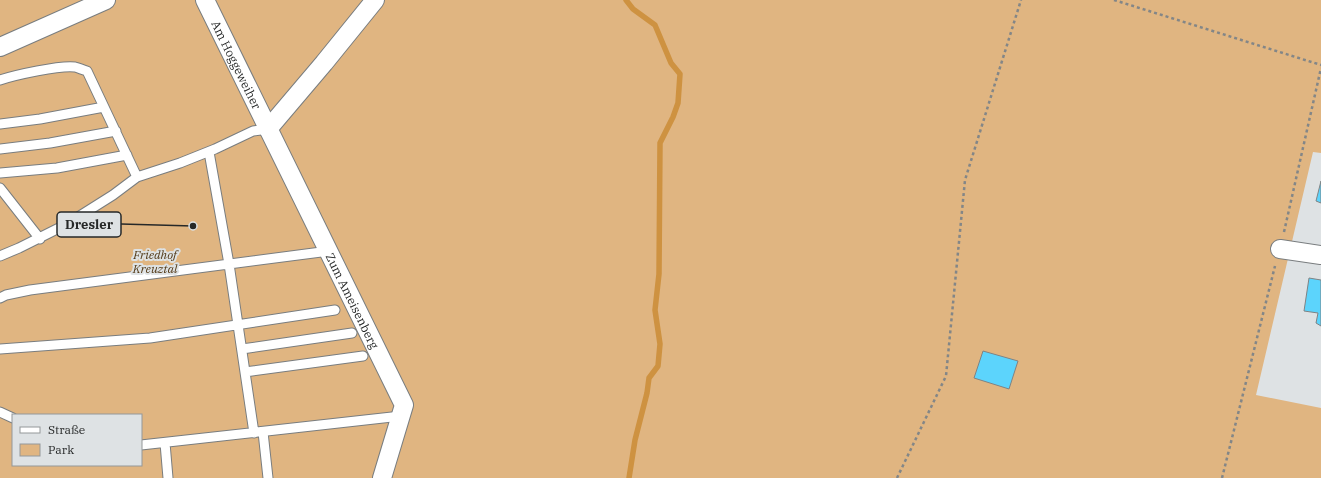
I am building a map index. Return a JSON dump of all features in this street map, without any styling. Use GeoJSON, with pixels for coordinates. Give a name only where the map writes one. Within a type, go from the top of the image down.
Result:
{"type":"FeatureCollection","features":[{"type":"Feature","properties":{"kind":"street"},"geometry":{"type":"LineString","coordinates":[[0,47],[106,0]]}},
{"type":"Feature","properties":{"kind":"street","name":"Am Hoggeweiher"},"geometry":{"type":"LineString","coordinates":[[205,0],[268,129]]}},
{"type":"Feature","properties":{"kind":"street"},"geometry":{"type":"LineString","coordinates":[[268,129],[324,63],[374,0]]}},
{"type":"Feature","properties":{"kind":"street","name":"Zum Ameisenberg"},"geometry":{"type":"LineString","coordinates":[[268,129],[404,405],[382,478]]}},
{"type":"Feature","properties":{"kind":"street"},"geometry":{"type":"LineString","coordinates":[[1280,249],[1321,255]]}},
{"type":"Feature","properties":{"kind":"lane"},"geometry":{"type":"LineString","coordinates":[[0,80],[50,69],[74,67],[87,71],[137,177]]}},
{"type":"Feature","properties":{"kind":"lane"},"geometry":{"type":"LineString","coordinates":[[0,124],[40,119],[104,107]]}},
{"type":"Feature","properties":{"kind":"lane"},"geometry":{"type":"LineString","coordinates":[[0,256],[40,239],[68,224],[113,195],[137,177],[209,152],[253,132],[268,129]]}},
{"type":"Feature","properties":{"kind":"lane"},"geometry":{"type":"LineString","coordinates":[[0,149],[50,143],[116,131]]}},
{"type":"Feature","properties":{"kind":"lane"},"geometry":{"type":"LineString","coordinates":[[209,152],[229,264],[245,372],[268,478]]}},
{"type":"Feature","properties":{"kind":"lane"},"geometry":{"type":"LineString","coordinates":[[0,173],[57,168],[127,155]]}},
{"type":"Feature","properties":{"kind":"lane"},"geometry":{"type":"LineString","coordinates":[[0,188],[40,239]]}},
{"type":"Feature","properties":{"kind":"lane"},"geometry":{"type":"LineString","coordinates":[[0,298],[6,295],[30,290],[329,251]]}},
{"type":"Feature","properties":{"kind":"lane"},"geometry":{"type":"LineString","coordinates":[[0,349],[150,338],[336,310]]}},
{"type":"Feature","properties":{"kind":"lane"},"geometry":{"type":"LineString","coordinates":[[242,349],[352,333]]}},
{"type":"Feature","properties":{"kind":"lane"},"geometry":{"type":"LineString","coordinates":[[245,372],[363,356]]}},
{"type":"Feature","properties":{"kind":"lane"},"geometry":{"type":"LineString","coordinates":[[0,412],[12,418]]}},
{"type":"Feature","properties":{"kind":"lane"},"geometry":{"type":"LineString","coordinates":[[142,445],[401,416]]}},
{"type":"Feature","properties":{"kind":"lane"},"geometry":{"type":"LineString","coordinates":[[165,443],[168,478]]}},
{"type":"Feature","properties":{"kind":"path"},"geometry":{"type":"LineString","coordinates":[[897,478],[946,376],[965,180],[1021,0]]}},
{"type":"Feature","properties":{"kind":"path"},"geometry":{"type":"LineString","coordinates":[[1114,0],[1321,67],[1280,249],[1222,478]]}},
{"type":"Feature","properties":{"kind":"green space","name":"Friedhof Kreuztal"},"geometry":{"type":"Polygon","coordinates":[[[0,0],[1321,0],[1321,153],[1313,152],[1256,395],[1321,408],[1321,478],[0,478],[0,0]]]}},
{"type":"Feature","properties":{"kind":"building"},"geometry":{"type":"Polygon","coordinates":[[[1321,181],[1321,203],[1316,201],[1321,181]]]}},
{"type":"Feature","properties":{"kind":"building"},"geometry":{"type":"Polygon","coordinates":[[[1309,278],[1321,280],[1321,326],[1316,323],[1318,313],[1304,311],[1309,278]]]}},
{"type":"Feature","properties":{"kind":"building"},"geometry":{"type":"Polygon","coordinates":[[[983,351],[1018,361],[1009,389],[974,378],[983,351]]]}},
{"type":"Feature","properties":{"kind":"waterway"},"geometry":{"type":"LineString","coordinates":[[626,0],[633,9],[655,25],[671,63],[680,74],[678,103],[660,143],[659,274],[655,310],[660,344],[658,366],[649,378],[647,393],[635,440],[629,478]]}},
{"type":"Feature","properties":{"kind":"place","name":"Dresler"},"geometry":{"type":"Point","coordinates":[193,226]}}]}
